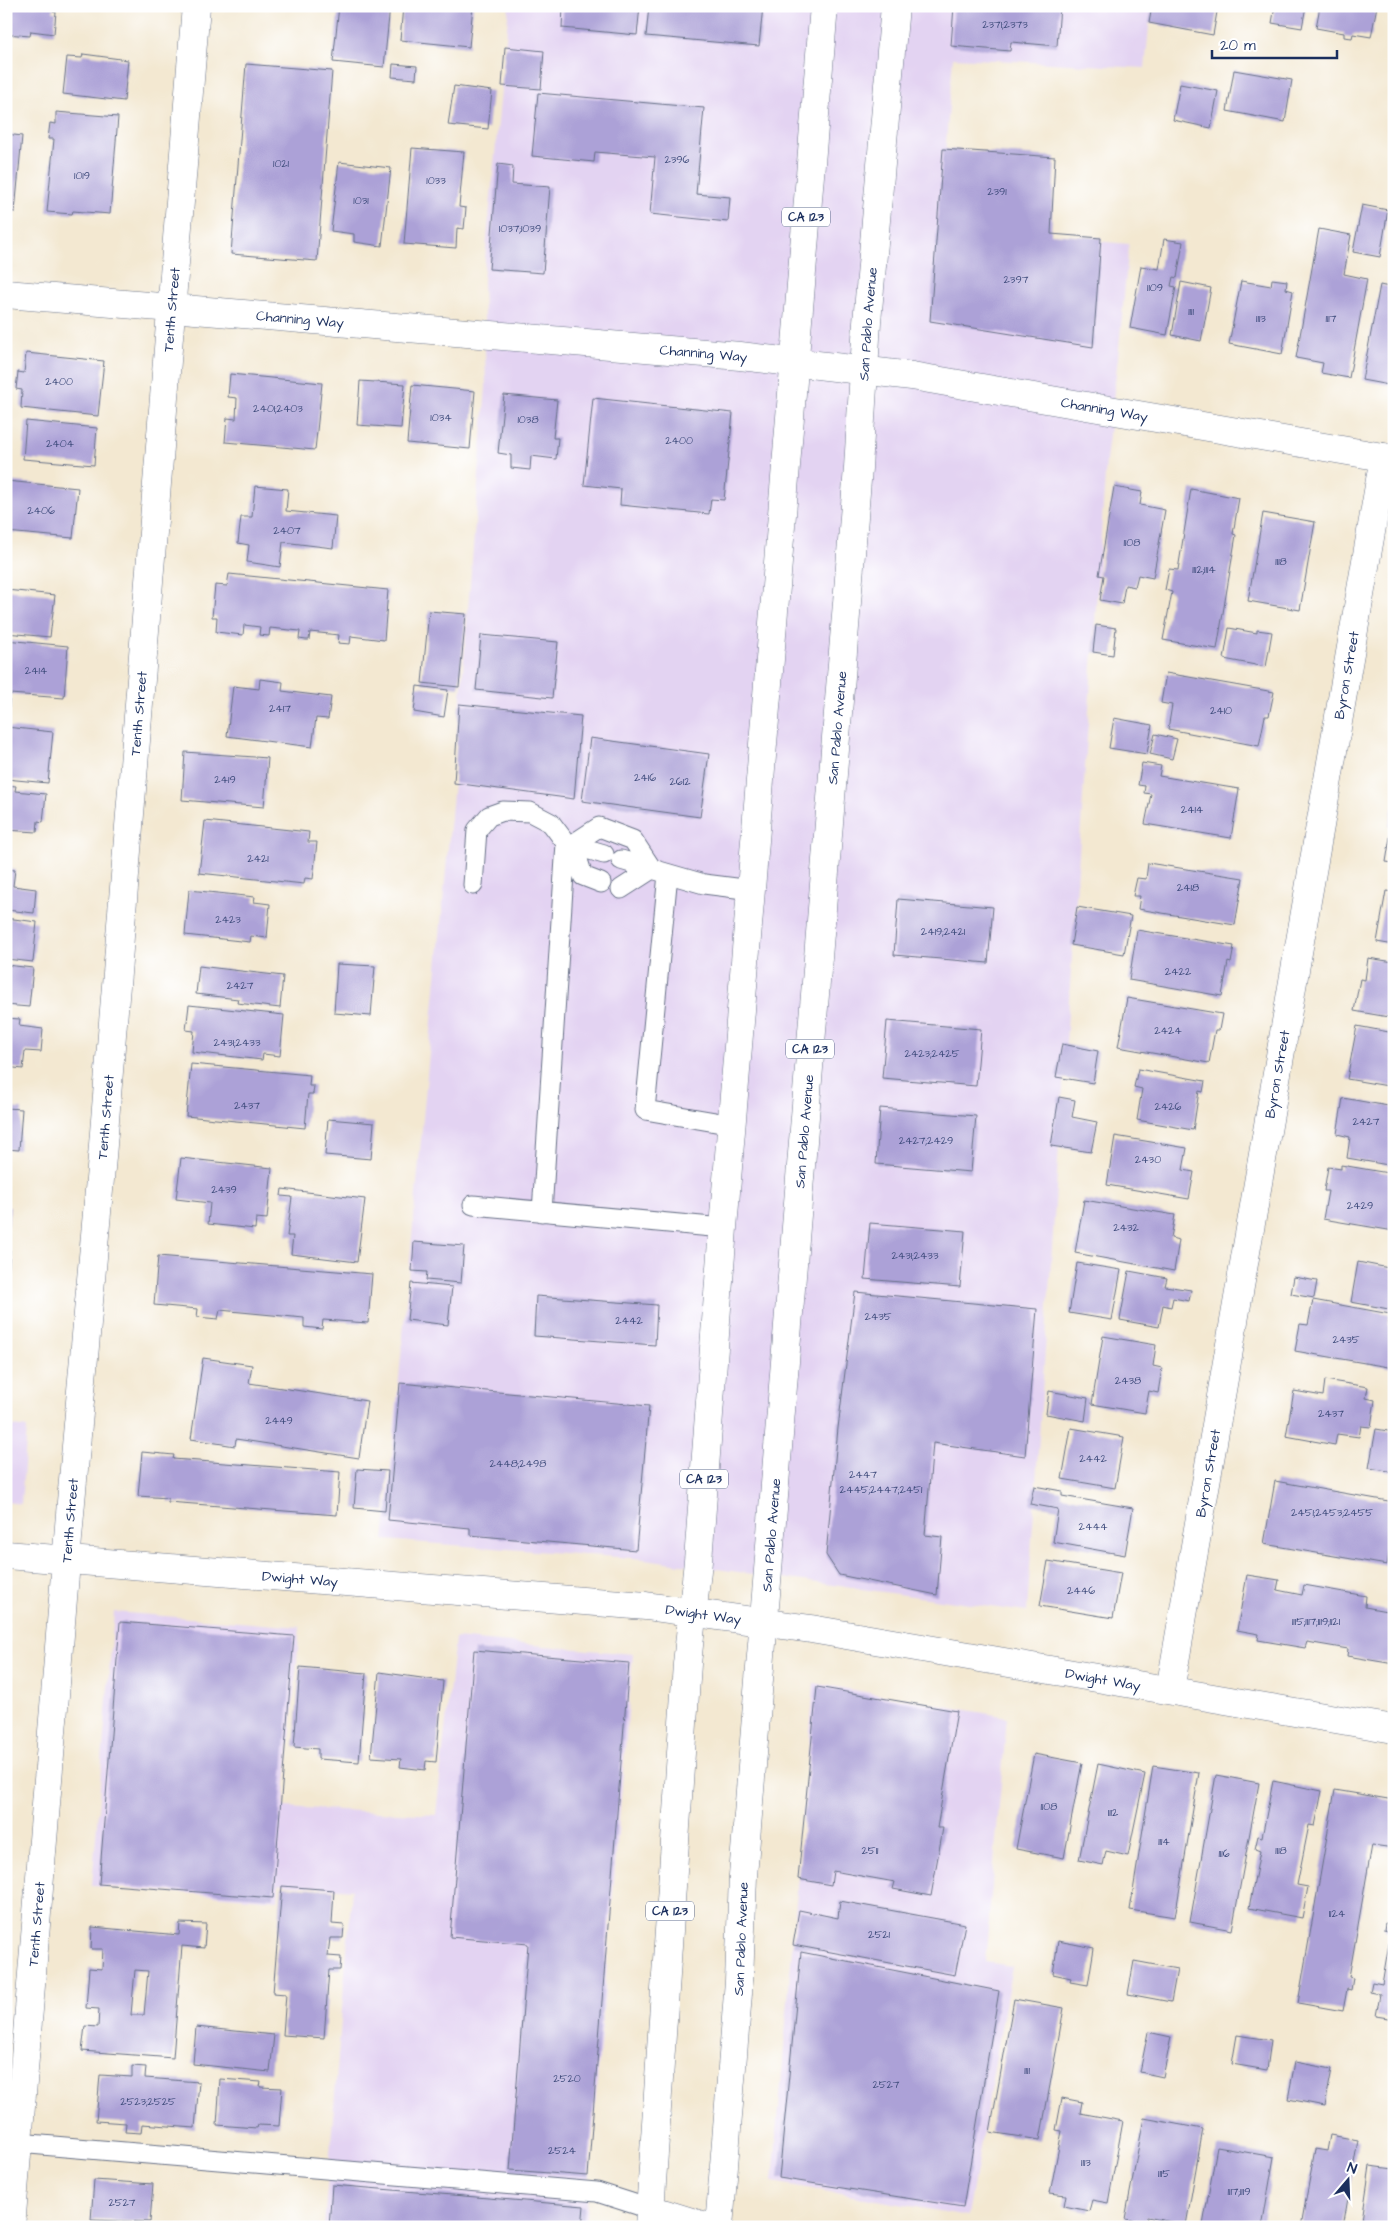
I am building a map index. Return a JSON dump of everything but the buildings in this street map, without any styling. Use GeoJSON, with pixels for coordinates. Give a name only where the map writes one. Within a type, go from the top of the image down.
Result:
{"type":"FeatureCollection","features":[{"type":"Feature","properties":{"kind":"street","name":"Tenth Street"},"geometry":{"type":"LineString","coordinates":[[11,2227],[66,1560],[103,1147],[196,6]]}},
{"type":"Feature","properties":{"kind":"street","name":"CA 123"},"geometry":{"type":"LineString","coordinates":[[649,2218],[687,1664],[693,1613],[824,6]]}},
{"type":"Feature","properties":{"kind":"street","name":"San Pablo Avenue"},"geometry":{"type":"LineString","coordinates":[[719,2227],[739,1981],[742,1876],[895,6]]}},
{"type":"Feature","properties":{"kind":"street","name":"Channing Way"},"geometry":{"type":"LineString","coordinates":[[6,294],[740,356],[926,377],[1389,458]]}},
{"type":"Feature","properties":{"kind":"street","name":"Byron Street"},"geometry":{"type":"LineString","coordinates":[[1170,1690],[1389,458]]}},
{"type":"Feature","properties":{"kind":"street","name":"Dwight Way"},"geometry":{"type":"LineString","coordinates":[[6,1555],[636,1606],[693,1613],[1170,1690],[1394,1729]]}},
{"type":"Feature","properties":{"kind":"street"},"geometry":{"type":"LineString","coordinates":[[649,2218],[708,2227]]}},
{"type":"Feature","properties":{"kind":"lane"},"geometry":{"type":"LineString","coordinates":[[473,885],[477,830],[489,816],[502,811],[530,812],[551,823],[569,844],[582,876],[601,883]]}},
{"type":"Feature","properties":{"kind":"lane"},"geometry":{"type":"LineString","coordinates":[[569,844],[599,827],[633,840],[660,872],[645,1110],[733,1124]]}},
{"type":"Feature","properties":{"kind":"lane"},"geometry":{"type":"LineString","coordinates":[[569,844],[704,884],[752,890]]}},
{"type":"Feature","properties":{"kind":"lane"},"geometry":{"type":"LineString","coordinates":[[542,1212],[569,844]]}},
{"type":"Feature","properties":{"kind":"lane"},"geometry":{"type":"LineString","coordinates":[[620,888],[660,872]]}},
{"type":"Feature","properties":{"kind":"lane"},"geometry":{"type":"LineString","coordinates":[[473,1205],[723,1228]]}},
{"type":"Feature","properties":{"kind":"lane"},"geometry":{"type":"LineString","coordinates":[[18,2143],[597,2192],[649,2218]]}},
{"type":"Feature","properties":{"kind":"shaded area"},"geometry":{"type":"Polygon","coordinates":[[[509,6],[1151,6],[1145,68],[953,58],[939,228],[1129,244],[1106,461],[1027,1612],[645,1559],[384,1540],[454,783],[486,387],[483,281],[509,6]]]}},
{"type":"Feature","properties":{"kind":"shaded area"},"geometry":{"type":"Polygon","coordinates":[[[6,1425],[27,1428],[21,1504],[6,1502],[6,1425]]]}},
{"type":"Feature","properties":{"kind":"shaded area"},"geometry":{"type":"Polygon","coordinates":[[[114,1612],[300,1627],[284,1807],[436,1815],[455,1638],[633,1654],[585,2227],[294,2227],[324,2225],[352,1890],[279,1884],[278,1900],[92,1886],[114,1612]]]}},
{"type":"Feature","properties":{"kind":"shaded area"},"geometry":{"type":"Polygon","coordinates":[[[814,1683],[1007,1717],[985,1962],[1012,1966],[968,2216],[773,2182],[814,1683]]]}}]}
